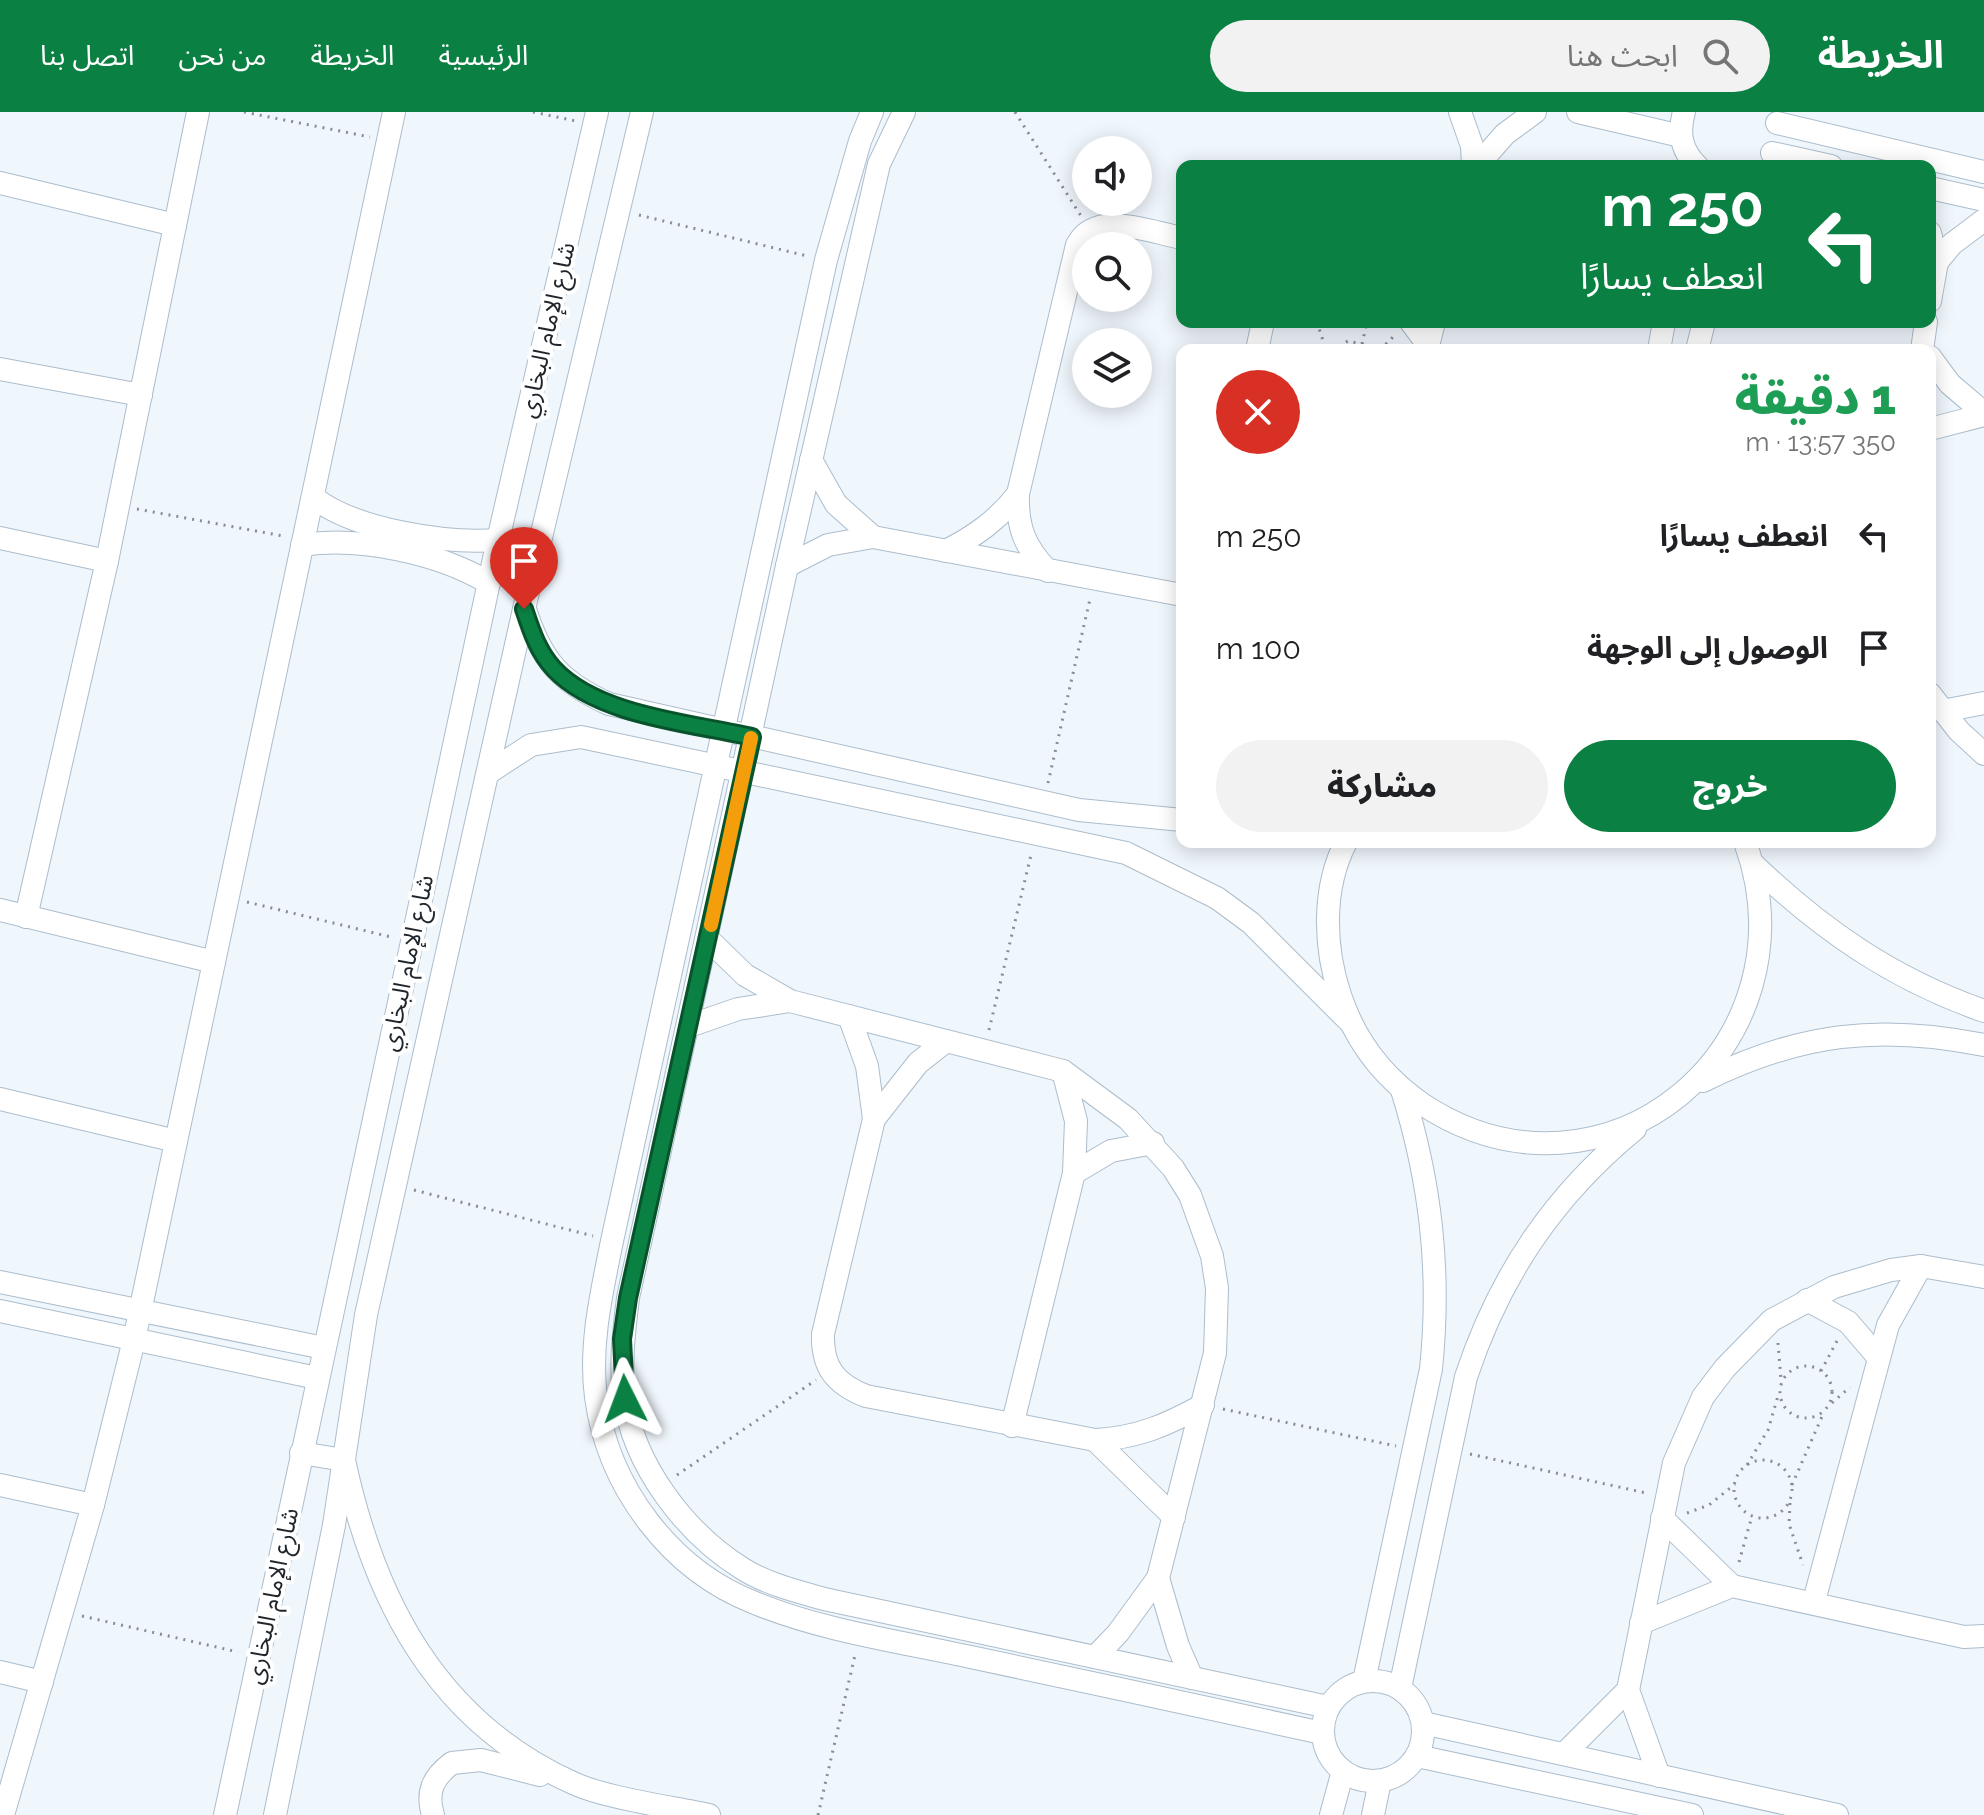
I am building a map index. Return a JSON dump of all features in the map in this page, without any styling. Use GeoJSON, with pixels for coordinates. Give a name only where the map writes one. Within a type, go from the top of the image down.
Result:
{"type":"FeatureCollection","features":[{"type":"Feature","properties":{"kind":"street"},"geometry":{"type":"LineString","coordinates":[[26,917],[107,561],[198,112]]}},
{"type":"Feature","properties":{"kind":"street"},"geometry":{"type":"LineString","coordinates":[[3,1815],[93,1505],[134,1340],[394,112]]}},
{"type":"Feature","properties":{"kind":"street","name":"شارع الإمام البخاري"},"geometry":{"type":"LineString","coordinates":[[275,1815],[344,1460],[366,1315],[524,609],[642,112]]}},
{"type":"Feature","properties":{"kind":"street"},"geometry":{"type":"LineString","coordinates":[[872,112],[860,141],[826,260],[612,1241],[594,1350],[595,1395],[602,1432],[631,1496],[654,1530],[692,1568],[723,1589],[801,1619],[1322,1733]]}},
{"type":"Feature","properties":{"kind":"street"},"geometry":{"type":"LineString","coordinates":[[904,112],[879,164],[787,566],[628,1298],[622,1339],[625,1399],[636,1441],[685,1521],[709,1545],[745,1570],[777,1585],[824,1599],[1328,1707]]}},
{"type":"Feature","properties":{"kind":"street"},"geometry":{"type":"LineString","coordinates":[[1460,112],[1474,160]]}},
{"type":"Feature","properties":{"kind":"street"},"geometry":{"type":"LineString","coordinates":[[1481,160],[1505,134],[1535,112]]}},
{"type":"Feature","properties":{"kind":"street"},"geometry":{"type":"LineString","coordinates":[[1578,112],[1681,136]]}},
{"type":"Feature","properties":{"kind":"street"},"geometry":{"type":"LineString","coordinates":[[1684,112],[1681,136],[1693,160]]}},
{"type":"Feature","properties":{"kind":"street"},"geometry":{"type":"LineString","coordinates":[[1766,159],[1775,118],[1984,172]]}},
{"type":"Feature","properties":{"kind":"street","name":"شارع الإمام البخاري"},"geometry":{"type":"LineString","coordinates":[[225,1815],[498,540],[595,119]]}},
{"type":"Feature","properties":{"kind":"street"},"geometry":{"type":"LineString","coordinates":[[0,183],[175,225]]}},
{"type":"Feature","properties":{"kind":"street"},"geometry":{"type":"LineString","coordinates":[[1936,189],[1984,200]]}},
{"type":"Feature","properties":{"kind":"street"},"geometry":{"type":"LineString","coordinates":[[1937,262],[1952,244],[1984,220]]}},
{"type":"Feature","properties":{"kind":"street"},"geometry":{"type":"LineString","coordinates":[[1048,571],[1032,555],[1022,536],[1017,515],[1018,494],[1077,245],[1089,229],[1103,224],[1176,237]]}},
{"type":"Feature","properties":{"kind":"street"},"geometry":{"type":"LineString","coordinates":[[1936,258],[1936,268]]}},
{"type":"Feature","properties":{"kind":"street"},"geometry":{"type":"LineString","coordinates":[[1936,366],[1950,384],[1984,414]]}},
{"type":"Feature","properties":{"kind":"street"},"geometry":{"type":"LineString","coordinates":[[0,369],[141,395]]}},
{"type":"Feature","properties":{"kind":"street"},"geometry":{"type":"LineString","coordinates":[[1936,427],[1984,414]]}},
{"type":"Feature","properties":{"kind":"street"},"geometry":{"type":"LineString","coordinates":[[811,460],[836,504],[873,537]]}},
{"type":"Feature","properties":{"kind":"street"},"geometry":{"type":"LineString","coordinates":[[946,551],[994,521],[1018,494]]}},
{"type":"Feature","properties":{"kind":"street"},"geometry":{"type":"LineString","coordinates":[[313,497],[330,511],[349,518],[451,540],[498,540]]}},
{"type":"Feature","properties":{"kind":"street"},"geometry":{"type":"LineString","coordinates":[[787,566],[828,545],[873,537],[1172,594]]}},
{"type":"Feature","properties":{"kind":"street"},"geometry":{"type":"LineString","coordinates":[[0,538],[107,561]]}},
{"type":"Feature","properties":{"kind":"street"},"geometry":{"type":"LineString","coordinates":[[303,542],[354,542],[449,563],[489,583]]}},
{"type":"Feature","properties":{"kind":"street"},"geometry":{"type":"LineString","coordinates":[[524,609],[541,650],[553,668],[579,690],[609,704],[1044,802],[1131,817],[1176,820]]}},
{"type":"Feature","properties":{"kind":"street"},"geometry":{"type":"LineString","coordinates":[[1936,702],[1984,703]]}},
{"type":"Feature","properties":{"kind":"street"},"geometry":{"type":"LineString","coordinates":[[1936,702],[1984,754]]}},
{"type":"Feature","properties":{"kind":"street"},"geometry":{"type":"LineString","coordinates":[[488,773],[531,745],[581,737],[1126,853],[1217,898],[1262,933],[1349,1021],[1372,1058],[1402,1090],[1447,1120],[1497,1138],[1551,1143],[1604,1135],[1654,1114]]}},
{"type":"Feature","properties":{"kind":"street"},"geometry":{"type":"LineString","coordinates":[[1344,848],[1328,909],[1331,966],[1349,1021]]}},
{"type":"Feature","properties":{"kind":"street"},"geometry":{"type":"LineString","coordinates":[[1692,1087],[1723,1051],[1747,1008],[1760,961],[1762,913],[1754,865],[1747,848]]}},
{"type":"Feature","properties":{"kind":"street"},"geometry":{"type":"LineString","coordinates":[[1754,865],[1822,925],[1900,977],[1984,1011]]}},
{"type":"Feature","properties":{"kind":"street"},"geometry":{"type":"LineString","coordinates":[[0,910],[214,962]]}},
{"type":"Feature","properties":{"kind":"street"},"geometry":{"type":"LineString","coordinates":[[708,939],[745,975],[790,1001],[1063,1071],[1128,1119],[1153,1143],[1190,1195],[1212,1256],[1218,1321],[1215,1353],[1158,1578],[1118,1633],[1095,1657]]}},
{"type":"Feature","properties":{"kind":"street"},"geometry":{"type":"LineString","coordinates":[[689,1026],[738,1009],[790,1001]]}},
{"type":"Feature","properties":{"kind":"street"},"geometry":{"type":"LineString","coordinates":[[849,1016],[867,1066],[874,1119],[823,1334],[822,1353],[829,1371],[844,1388],[866,1396],[1095,1440],[1124,1439],[1151,1432],[1203,1405]]}},
{"type":"Feature","properties":{"kind":"street"},"geometry":{"type":"LineString","coordinates":[[1400,1688],[1466,1377],[1481,1333],[1524,1249],[1582,1176],[1654,1114],[1692,1087],[1772,1051],[1833,1036],[1883,1032],[1921,1034],[1984,1045]]}},
{"type":"Feature","properties":{"kind":"street"},"geometry":{"type":"LineString","coordinates":[[874,1119],[918,1063],[946,1041]]}},
{"type":"Feature","properties":{"kind":"street"},"geometry":{"type":"LineString","coordinates":[[1012,1426],[1074,1173],[1076,1121],[1063,1071]]}},
{"type":"Feature","properties":{"kind":"street"},"geometry":{"type":"LineString","coordinates":[[1364,1681],[1431,1369],[1437,1289],[1431,1208],[1402,1090]]}},
{"type":"Feature","properties":{"kind":"street"},"geometry":{"type":"LineString","coordinates":[[0,1099],[176,1141]]}},
{"type":"Feature","properties":{"kind":"street"},"geometry":{"type":"LineString","coordinates":[[1074,1173],[1111,1151],[1153,1143]]}},
{"type":"Feature","properties":{"kind":"street"},"geometry":{"type":"LineString","coordinates":[[1659,1776],[1628,1690],[1674,1463],[1703,1397],[1725,1368],[1772,1320],[1807,1300],[1862,1277],[1921,1266],[1984,1277]]}},
{"type":"Feature","properties":{"kind":"street"},"geometry":{"type":"LineString","coordinates":[[1816,1592],[1878,1357],[1902,1294],[1921,1266]]}},
{"type":"Feature","properties":{"kind":"street"},"geometry":{"type":"LineString","coordinates":[[0,1282],[324,1348]]}},
{"type":"Feature","properties":{"kind":"street"},"geometry":{"type":"LineString","coordinates":[[1807,1300],[1848,1322],[1878,1357]]}},
{"type":"Feature","properties":{"kind":"street"},"geometry":{"type":"LineString","coordinates":[[0,1311],[317,1378]]}},
{"type":"Feature","properties":{"kind":"street"},"geometry":{"type":"LineString","coordinates":[[1095,1440],[1174,1517]]}},
{"type":"Feature","properties":{"kind":"street"},"geometry":{"type":"LineString","coordinates":[[301,1453],[344,1460],[370,1560],[391,1607],[418,1651],[449,1691],[486,1727],[526,1759],[576,1785]]}},
{"type":"Feature","properties":{"kind":"street"},"geometry":{"type":"LineString","coordinates":[[0,1485],[93,1505]]}},
{"type":"Feature","properties":{"kind":"street"},"geometry":{"type":"LineString","coordinates":[[1663,1508],[1732,1586]]}},
{"type":"Feature","properties":{"kind":"street"},"geometry":{"type":"LineString","coordinates":[[1158,1578],[1178,1646],[1192,1678]]}},
{"type":"Feature","properties":{"kind":"street"},"geometry":{"type":"LineString","coordinates":[[1641,1623],[1732,1586],[1816,1592],[1964,1637],[1984,1636]]}},
{"type":"Feature","properties":{"kind":"street"},"geometry":{"type":"LineString","coordinates":[[0,1672],[42,1682]]}},
{"type":"Feature","properties":{"kind":"street"},"geometry":{"type":"LineString","coordinates":[[1364,1681],[1382,1681],[1400,1688],[1411,1697],[1423,1723],[1423,1740],[1417,1756],[1395,1776],[1380,1781],[1354,1778],[1332,1761],[1322,1733],[1328,1707],[1350,1685],[1364,1681]]}},
{"type":"Feature","properties":{"kind":"street"},"geometry":{"type":"LineString","coordinates":[[1564,1754],[1628,1690]]}},
{"type":"Feature","properties":{"kind":"street"},"geometry":{"type":"LineString","coordinates":[[1423,1723],[1837,1815]]}},
{"type":"Feature","properties":{"kind":"street"},"geometry":{"type":"LineString","coordinates":[[1417,1756],[1692,1815]]}},
{"type":"Feature","properties":{"kind":"street"},"geometry":{"type":"LineString","coordinates":[[433,1815],[429,1799],[432,1784],[452,1763],[466,1758],[709,1815]]}},
{"type":"Feature","properties":{"kind":"street"},"geometry":{"type":"LineString","coordinates":[[1331,1815],[1343,1771]]}},
{"type":"Feature","properties":{"kind":"street"},"geometry":{"type":"LineString","coordinates":[[1373,1815],[1380,1781]]}},
{"type":"Feature","properties":{"kind":"path"},"geometry":{"type":"LineString","coordinates":[[244,112],[388,140]]}},
{"type":"Feature","properties":{"kind":"path"},"geometry":{"type":"LineString","coordinates":[[533,112],[595,119]]}},
{"type":"Feature","properties":{"kind":"path"},"geometry":{"type":"LineString","coordinates":[[1015,112],[1089,229]]}},
{"type":"Feature","properties":{"kind":"path"},"geometry":{"type":"LineString","coordinates":[[617,210],[826,260]]}},
{"type":"Feature","properties":{"kind":"path"},"geometry":{"type":"LineString","coordinates":[[1343,344],[1348,341],[1362,344],[1366,328]]}},
{"type":"Feature","properties":{"kind":"path"},"geometry":{"type":"LineString","coordinates":[[118,505],[303,542]]}},
{"type":"Feature","properties":{"kind":"path"},"geometry":{"type":"LineString","coordinates":[[1044,802],[1094,580]]}},
{"type":"Feature","properties":{"kind":"path"},"geometry":{"type":"LineString","coordinates":[[984,1050],[1037,832]]}},
{"type":"Feature","properties":{"kind":"path"},"geometry":{"type":"LineString","coordinates":[[228,897],[412,942]]}},
{"type":"Feature","properties":{"kind":"path"},"geometry":{"type":"LineString","coordinates":[[396,1186],[612,1241]]}},
{"type":"Feature","properties":{"kind":"path"},"geometry":{"type":"LineString","coordinates":[[1452,1450],[1663,1508],[1694,1512],[1735,1484],[1768,1430],[1781,1386],[1787,1374],[1802,1366],[1821,1371],[1832,1387],[1831,1405],[1811,1418],[1794,1416],[1783,1404],[1781,1386],[1772,1320]]}},
{"type":"Feature","properties":{"kind":"path"},"geometry":{"type":"LineString","coordinates":[[1821,1371],[1848,1322]]}},
{"type":"Feature","properties":{"kind":"path"},"geometry":{"type":"LineString","coordinates":[[661,1485],[829,1371]]}},
{"type":"Feature","properties":{"kind":"path"},"geometry":{"type":"LineString","coordinates":[[1203,1405],[1415,1451]]}},
{"type":"Feature","properties":{"kind":"path"},"geometry":{"type":"LineString","coordinates":[[1816,1592],[1793,1546],[1789,1524],[1790,1502],[1792,1485],[1825,1411]]}},
{"type":"Feature","properties":{"kind":"path"},"geometry":{"type":"LineString","coordinates":[[1745,1466],[1770,1461],[1785,1470],[1792,1485]]}},
{"type":"Feature","properties":{"kind":"path"},"geometry":{"type":"LineString","coordinates":[[1735,1484],[1740,1506],[1752,1516],[1778,1515],[1790,1502]]}},
{"type":"Feature","properties":{"kind":"path"},"geometry":{"type":"LineString","coordinates":[[1732,1586],[1752,1516]]}},
{"type":"Feature","properties":{"kind":"path"},"geometry":{"type":"LineString","coordinates":[[62,1612],[259,1657]]}},
{"type":"Feature","properties":{"kind":"path"},"geometry":{"type":"LineString","coordinates":[[818,1815],[860,1633]]}},
{"type":"Feature","properties":{"kind":"slow traffic"},"geometry":{"type":"LineString","coordinates":[[711,925],[751,738]]}},
{"type":"Feature","properties":{"kind":"route"},"geometry":{"type":"LineString","coordinates":[[524,609],[535,640],[553,668],[579,690],[609,704],[752,737],[628,1298],[622,1339],[625,1399]]}}]}
